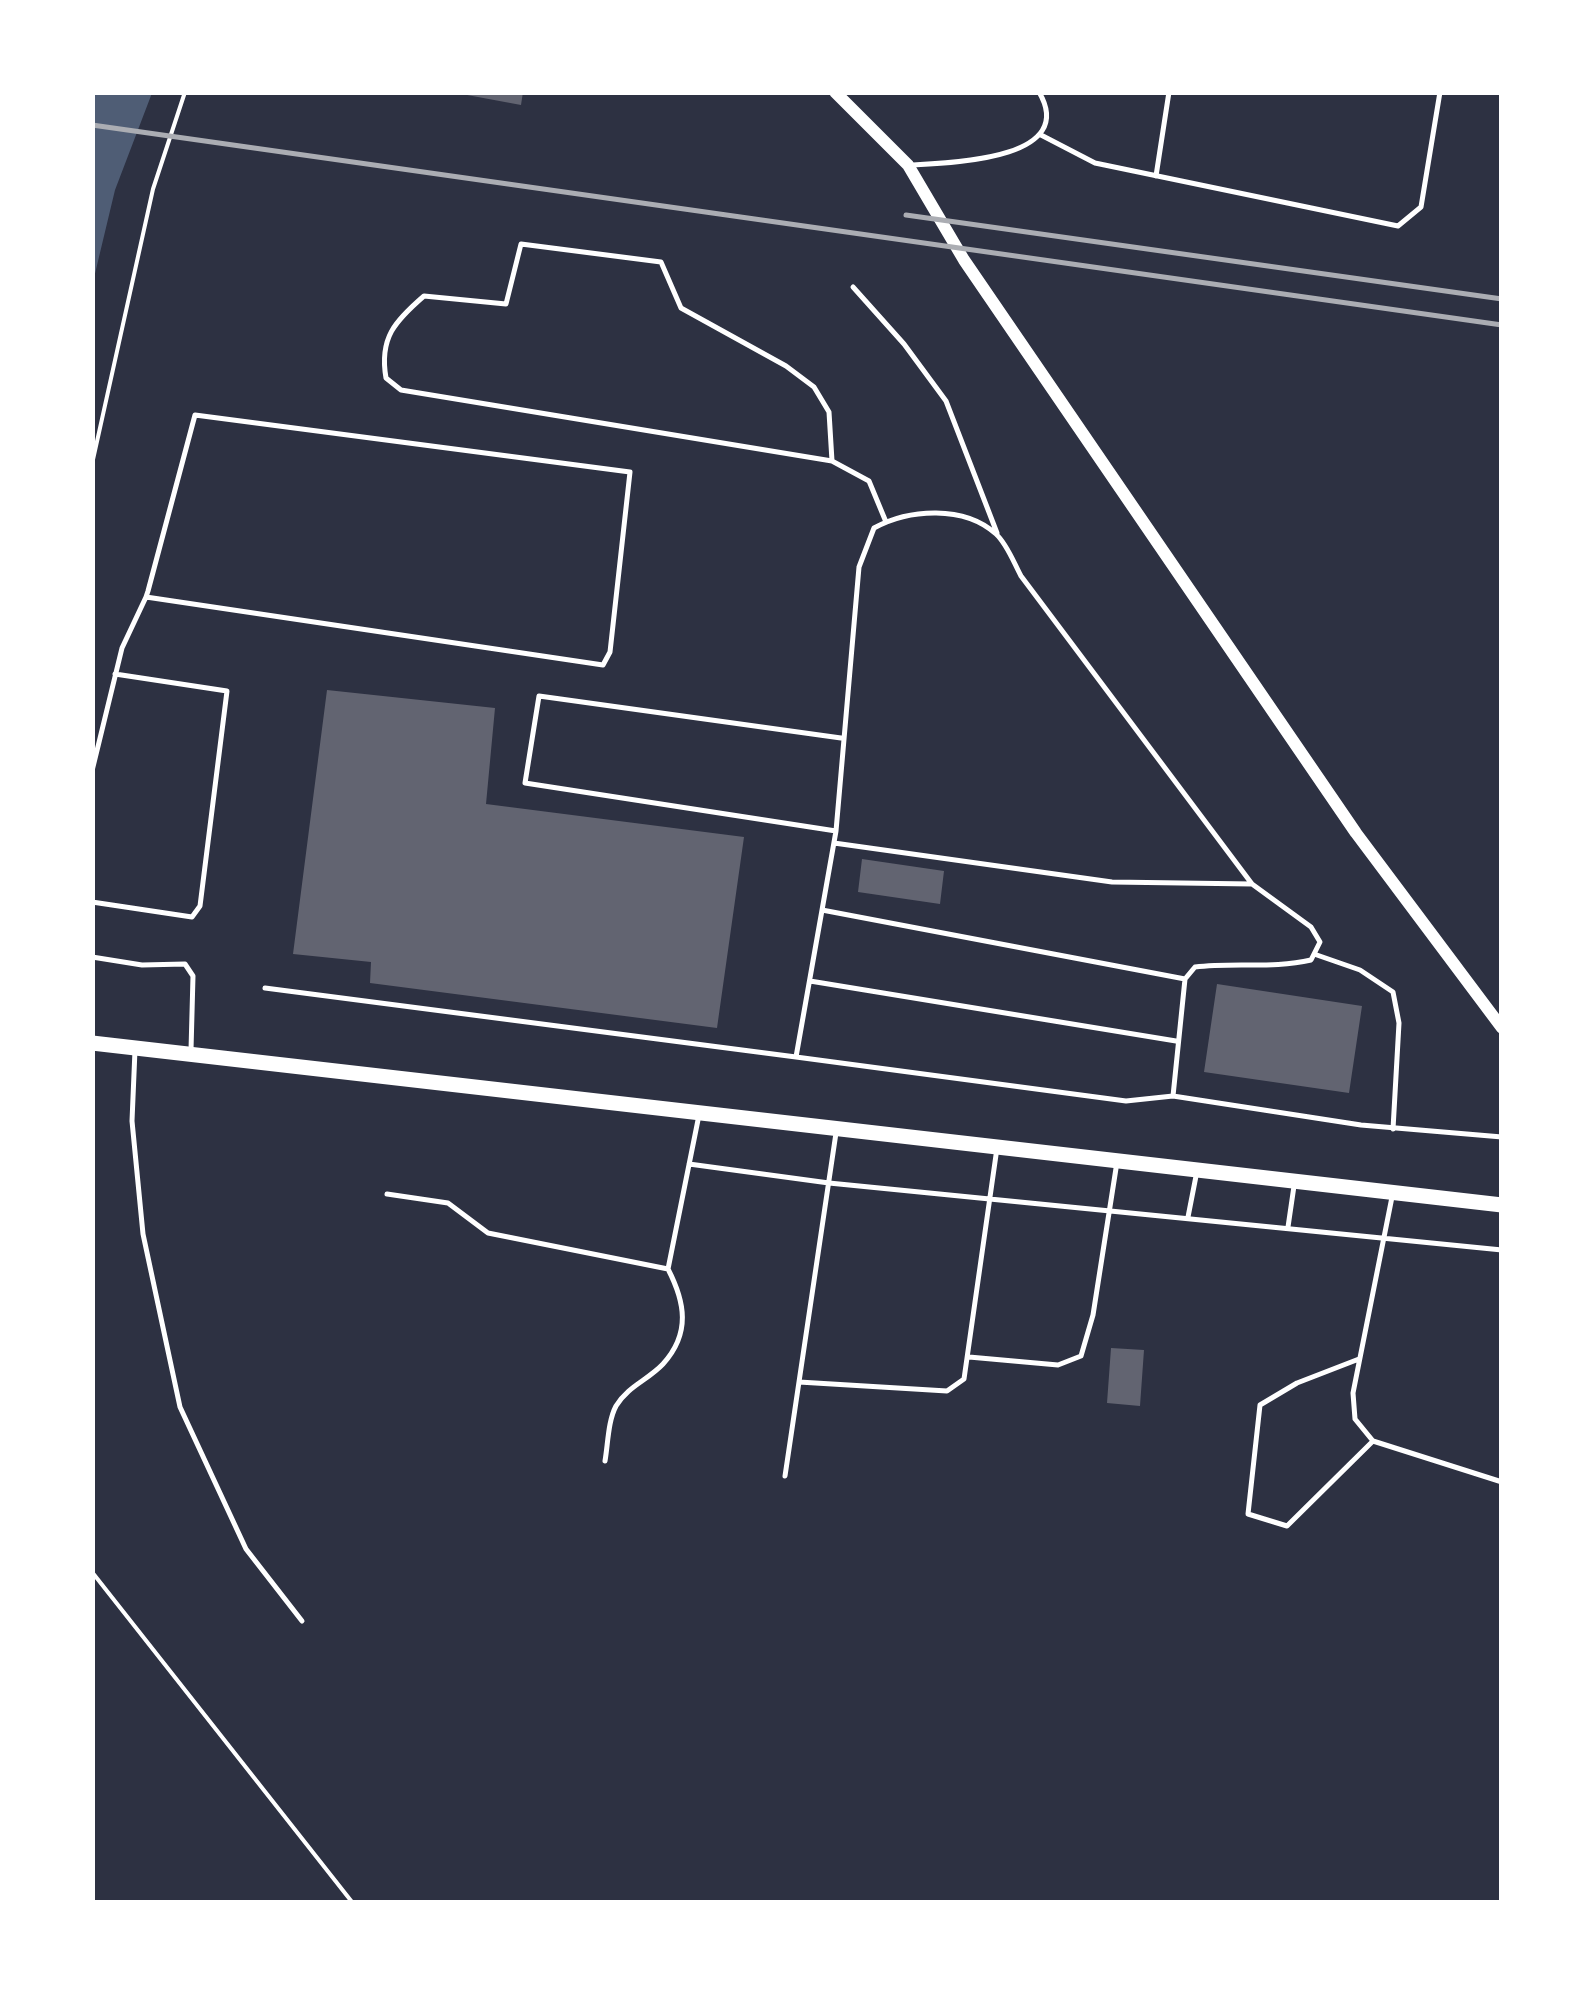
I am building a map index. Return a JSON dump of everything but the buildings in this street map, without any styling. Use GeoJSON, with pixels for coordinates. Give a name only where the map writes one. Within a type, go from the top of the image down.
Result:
{"type":"FeatureCollection","features":[{"type":"Feature","properties":{"kind":"main road"},"geometry":{"type":"LineString","coordinates":[[92,1043],[1502,1205]]}},
{"type":"Feature","properties":{"kind":"street"},"geometry":{"type":"LineString","coordinates":[[836,93],[908,165],[964,260],[1345,816],[1502,1028]]}},
{"type":"Feature","properties":{"kind":"lane"},"geometry":{"type":"LineString","coordinates":[[908,165],[976,162],[1016,149],[1041,135],[1048,122],[1048,107],[1040,92]]}},
{"type":"Feature","properties":{"kind":"lane"},"geometry":{"type":"LineString","coordinates":[[1156,176],[1169,92]]}},
{"type":"Feature","properties":{"kind":"lane"},"geometry":{"type":"LineString","coordinates":[[1041,135],[1094,162],[1398,226],[1421,207],[1440,92]]}},
{"type":"Feature","properties":{"kind":"lane"},"geometry":{"type":"LineString","coordinates":[[832,461],[829,412],[814,387],[786,366],[681,308],[662,262],[521,244],[506,304],[424,296],[393,323],[382,354],[386,378],[402,390],[832,461],[869,481],[886,522]]}},
{"type":"Feature","properties":{"kind":"lane"},"geometry":{"type":"LineString","coordinates":[[853,288],[904,344],[946,401],[998,536],[1021,576],[1252,884],[1311,927],[1320,942],[1311,960],[1288,966],[1227,963],[1195,967],[1185,979],[1173,1096]]}},
{"type":"Feature","properties":{"kind":"lane"},"geometry":{"type":"LineString","coordinates":[[92,771],[115,674],[146,597],[195,416],[630,472],[610,652],[603,665],[146,597]]}},
{"type":"Feature","properties":{"kind":"lane"},"geometry":{"type":"LineString","coordinates":[[796,1057],[836,831],[859,566],[874,528],[913,514],[950,515],[979,524],[998,536]]}},
{"type":"Feature","properties":{"kind":"lane"},"geometry":{"type":"LineString","coordinates":[[92,902],[192,917],[200,906],[227,691],[115,674]]}},
{"type":"Feature","properties":{"kind":"lane"},"geometry":{"type":"LineString","coordinates":[[836,831],[525,783],[539,696],[842,738]]}},
{"type":"Feature","properties":{"kind":"lane"},"geometry":{"type":"LineString","coordinates":[[834,843],[1112,882],[1252,884]]}},
{"type":"Feature","properties":{"kind":"lane"},"geometry":{"type":"LineString","coordinates":[[822,910],[1185,979]]}},
{"type":"Feature","properties":{"kind":"lane"},"geometry":{"type":"LineString","coordinates":[[1314,954],[1360,970],[1393,992],[1399,1024],[1393,1128]]}},
{"type":"Feature","properties":{"kind":"lane"},"geometry":{"type":"LineString","coordinates":[[92,957],[142,964],[185,964],[193,976],[191,1052]]}},
{"type":"Feature","properties":{"kind":"lane"},"geometry":{"type":"LineString","coordinates":[[810,981],[1176,1041]]}},
{"type":"Feature","properties":{"kind":"lane"},"geometry":{"type":"LineString","coordinates":[[265,988],[1126,1101],[1173,1096],[1393,1128],[1502,1137]]}},
{"type":"Feature","properties":{"kind":"lane"},"geometry":{"type":"LineString","coordinates":[[136,1047],[132,1121],[143,1234],[180,1407],[246,1549],[302,1621]]}},
{"type":"Feature","properties":{"kind":"lane"},"geometry":{"type":"LineString","coordinates":[[604,1460],[614,1409],[632,1386],[662,1365],[677,1342],[685,1318],[683,1298],[668,1269],[700,1112]]}},
{"type":"Feature","properties":{"kind":"lane"},"geometry":{"type":"LineString","coordinates":[[785,1476],[837,1128]]}},
{"type":"Feature","properties":{"kind":"lane"},"geometry":{"type":"LineString","coordinates":[[799,1382],[946,1391],[964,1380],[997,1148]]}},
{"type":"Feature","properties":{"kind":"lane"},"geometry":{"type":"LineString","coordinates":[[969,1356],[1058,1366],[1081,1356],[1093,1316],[1116,1162]]}},
{"type":"Feature","properties":{"kind":"lane"},"geometry":{"type":"LineString","coordinates":[[688,1164],[829,1182],[1502,1250]]}},
{"type":"Feature","properties":{"kind":"lane"},"geometry":{"type":"LineString","coordinates":[[1188,1217],[1197,1171]]}},
{"type":"Feature","properties":{"kind":"lane"},"geometry":{"type":"LineString","coordinates":[[1288,1228],[1295,1183]]}},
{"type":"Feature","properties":{"kind":"lane"},"geometry":{"type":"LineString","coordinates":[[387,1194],[448,1202],[488,1233],[668,1269]]}},
{"type":"Feature","properties":{"kind":"lane"},"geometry":{"type":"LineString","coordinates":[[1392,1194],[1359,1359],[1355,1420],[1373,1441],[1502,1482]]}},
{"type":"Feature","properties":{"kind":"lane"},"geometry":{"type":"LineString","coordinates":[[1359,1359],[1296,1382],[1260,1405],[1248,1514],[1286,1526],[1373,1441]]}},
{"type":"Feature","properties":{"kind":"path"},"geometry":{"type":"LineString","coordinates":[[92,464],[152,189],[185,92]]}},
{"type":"Feature","properties":{"kind":"path"},"geometry":{"type":"LineString","coordinates":[[92,1572],[352,1902]]}},
{"type":"Feature","properties":{"kind":"water"},"geometry":{"type":"Polygon","coordinates":[[[93,92],[152,93],[115,190],[93,282],[93,92]]]}},
{"type":"Feature","properties":{"kind":"railway"},"geometry":{"type":"LineString","coordinates":[[92,125],[1502,325]]}},
{"type":"Feature","properties":{"kind":"railway"},"geometry":{"type":"LineString","coordinates":[[906,215],[1502,299]]}}]}
